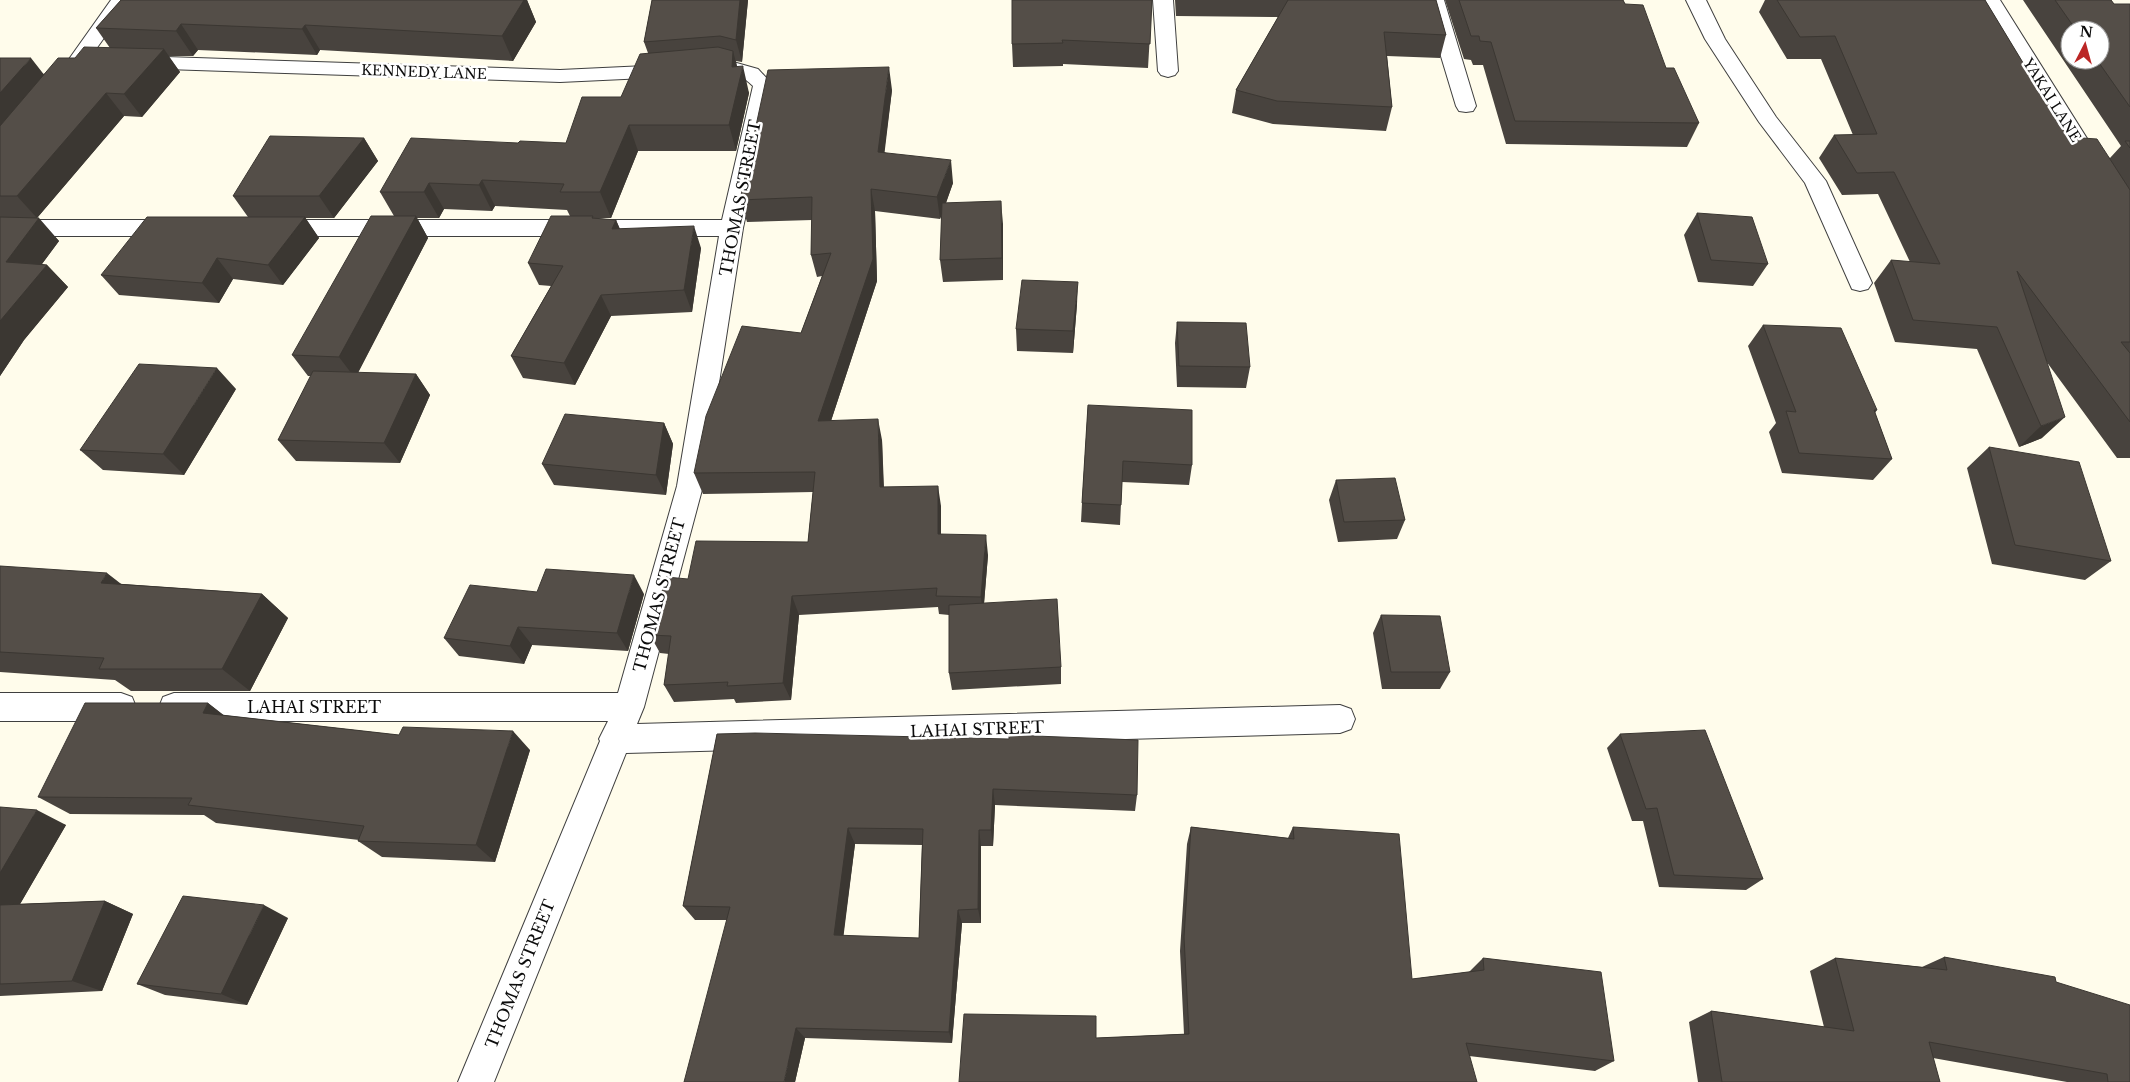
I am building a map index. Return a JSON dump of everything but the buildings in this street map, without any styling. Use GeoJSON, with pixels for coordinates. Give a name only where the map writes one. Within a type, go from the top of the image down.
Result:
{"type":"FeatureCollection","features":[{"type":"Feature","properties":{"kind":"street","name":"KENNEDY LANE"},"geometry":{"type":"LineString","coordinates":[[121,0],[78,70],[560,76],[628,74],[726,66],[752,73],[763,85]]}},
{"type":"Feature","properties":{"kind":"street"},"geometry":{"type":"LineString","coordinates":[[1163,0],[1168,71]]}},
{"type":"Feature","properties":{"kind":"street"},"geometry":{"type":"LineString","coordinates":[[1434,0],[1466,106]]}},
{"type":"Feature","properties":{"kind":"street"},"geometry":{"type":"LineString","coordinates":[[1696,0],[1715,39],[1769,122],[1815,181],[1860,283]]}},
{"type":"Feature","properties":{"kind":"street","name":"YAKAI LANE"},"geometry":{"type":"LineString","coordinates":[[1990,0],[2130,225]]}},
{"type":"Feature","properties":{"kind":"street","name":"THOMAS STREET"},"geometry":{"type":"LineString","coordinates":[[476,1082],[614,739],[629,707],[690,486],[732,228],[763,85]]}},
{"type":"Feature","properties":{"kind":"street"},"geometry":{"type":"LineString","coordinates":[[0,228],[198,228]]}},
{"type":"Feature","properties":{"kind":"street"},"geometry":{"type":"LineString","coordinates":[[257,228],[732,228]]}},
{"type":"Feature","properties":{"kind":"street","name":"LAHAI STREET"},"geometry":{"type":"LineString","coordinates":[[0,707],[629,707]]}},
{"type":"Feature","properties":{"kind":"street","name":"LAHAI STREET"},"geometry":{"type":"LineString","coordinates":[[614,739],[1340,719]]}}]}
